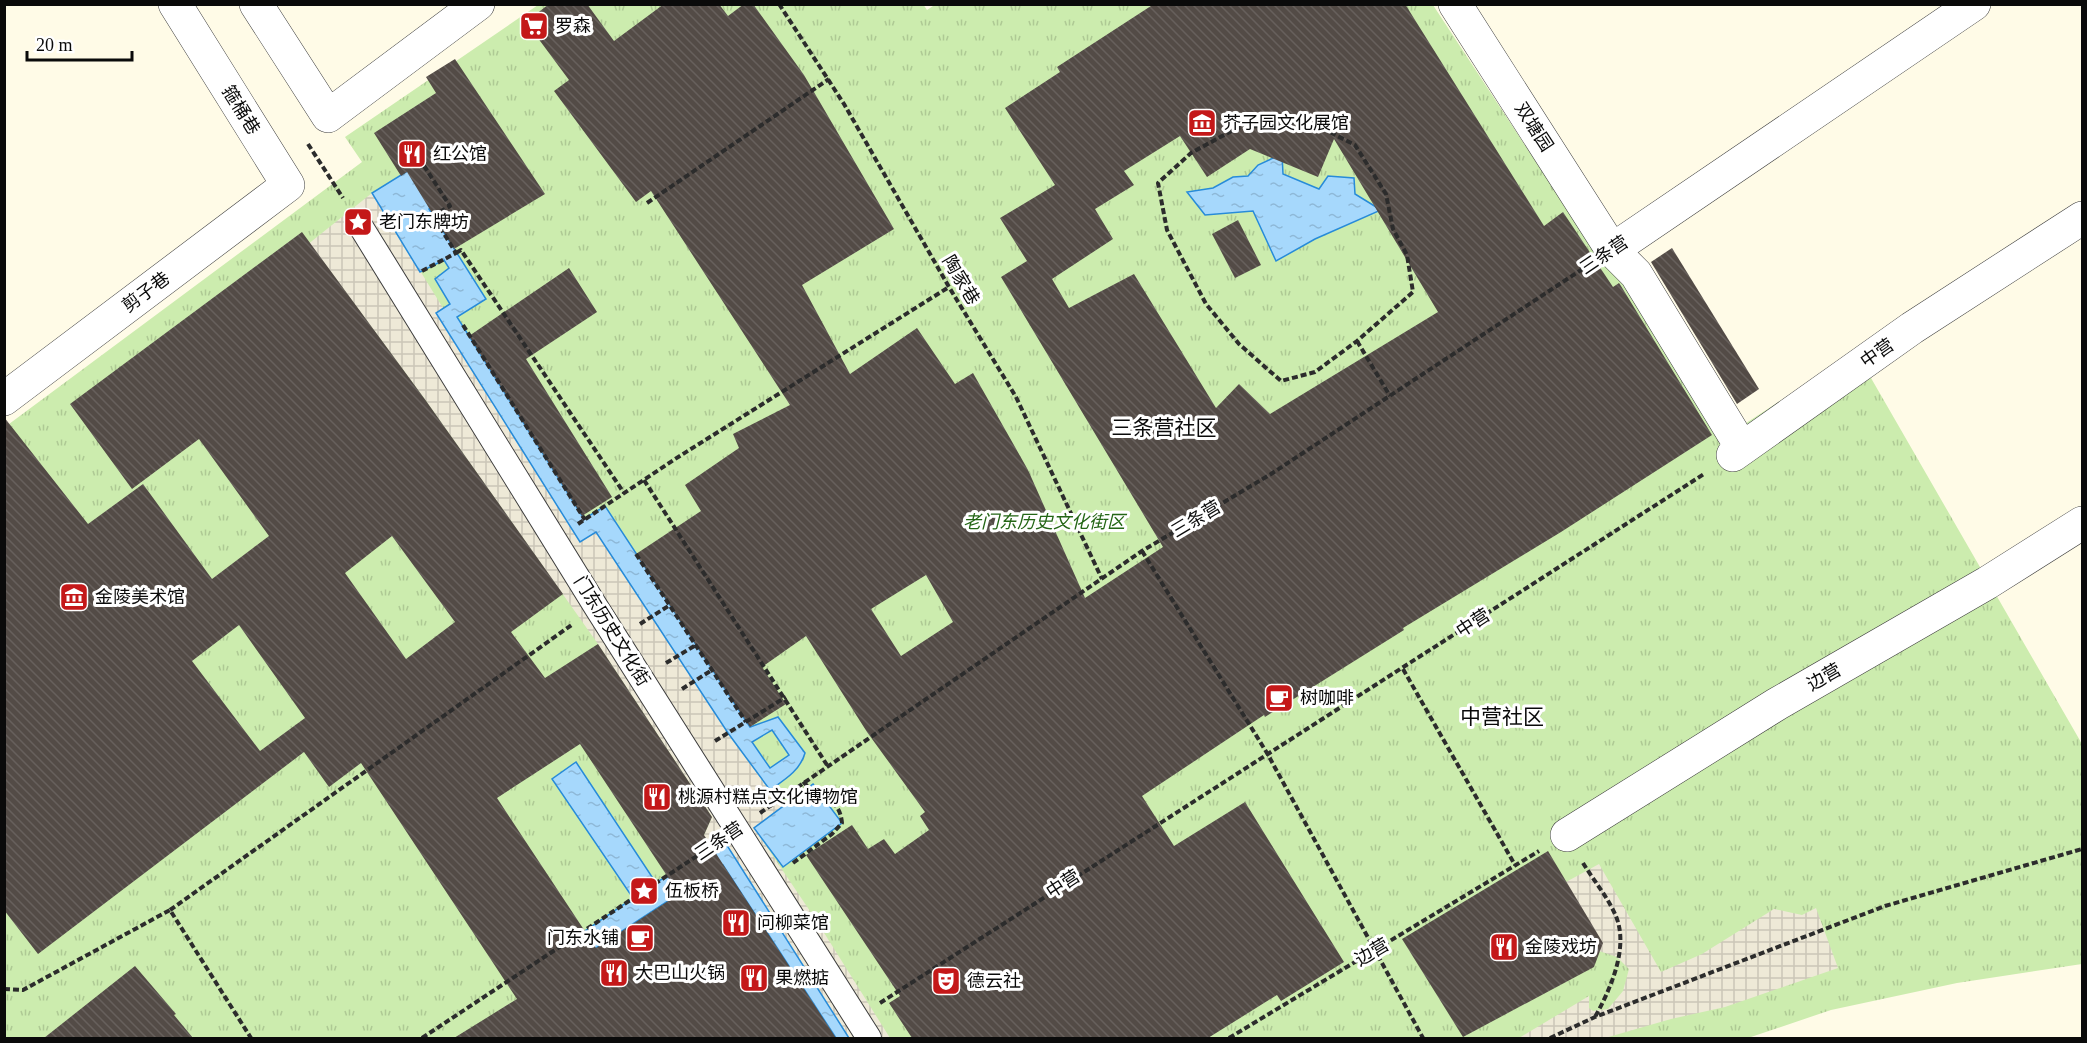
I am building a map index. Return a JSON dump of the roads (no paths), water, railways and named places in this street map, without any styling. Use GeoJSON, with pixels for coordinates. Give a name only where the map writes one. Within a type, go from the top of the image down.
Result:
{"type":"FeatureCollection","features":[{"type":"Feature","properties":{"kind":"street","name":"箍桶巷"},"geometry":{"type":"LineString","coordinates":[[175,4],[288,185]]}},
{"type":"Feature","properties":{"kind":"street"},"geometry":{"type":"LineString","coordinates":[[256,4],[328,116],[478,4]]}},
{"type":"Feature","properties":{"kind":"street","name":"双塘园"},"geometry":{"type":"LineString","coordinates":[[1455,4],[1612,250],[1636,274],[1737,452]]}},
{"type":"Feature","properties":{"kind":"street","name":"三条营"},"geometry":{"type":"LineString","coordinates":[[1612,250],[1974,4]]}},
{"type":"Feature","properties":{"kind":"street","name":"剪子巷"},"geometry":{"type":"LineString","coordinates":[[4,399],[288,185]]}},
{"type":"Feature","properties":{"kind":"street","name":"中营"},"geometry":{"type":"LineString","coordinates":[[1737,452],[1912,328],[2082,218]]}},
{"type":"Feature","properties":{"kind":"street","name":"门东历史文化街"},"geometry":{"type":"LineString","coordinates":[[358,222],[554,539],[869,1038]]}},
{"type":"Feature","properties":{"kind":"street","name":"边营"},"geometry":{"type":"LineString","coordinates":[[1568,836],[1777,704],[1987,583],[2082,523]]}},
{"type":"Feature","properties":{"kind":"water"},"geometry":{"type":"Polygon","coordinates":[[[464,136],[488,173],[429,209],[486,299],[457,317],[584,519],[605,506],[750,727],[778,717],[805,753],[795,770],[770,790],[728,733],[596,532],[580,542],[436,313],[450,304],[435,279],[449,268],[444,260],[420,272],[372,193],[464,136]],[[772,730],[752,742],[770,768],[789,755],[772,730]]]}},
{"type":"Feature","properties":{"kind":"water"},"geometry":{"type":"Polygon","coordinates":[[[1282,154],[1283,174],[1319,189],[1328,176],[1354,178],[1355,194],[1381,210],[1315,239],[1276,261],[1253,211],[1205,215],[1187,192],[1213,188],[1233,177],[1248,176],[1258,165],[1282,154]]]}},
{"type":"Feature","properties":{"kind":"water"},"geometry":{"type":"Polygon","coordinates":[[[576,762],[656,883],[723,839],[849,1038],[836,1038],[723,865],[590,952],[579,935],[633,898],[552,779],[576,762]]]}},
{"type":"Feature","properties":{"kind":"water"},"geometry":{"type":"Polygon","coordinates":[[[813,784],[842,823],[783,867],[754,828],[813,784]]]}},
{"type":"Feature","properties":{"kind":"place","name":"罗森"},"geometry":{"type":"Point","coordinates":[534,26]}},
{"type":"Feature","properties":{"kind":"place","name":"芥子园文化展馆"},"geometry":{"type":"Point","coordinates":[1202,123]}},
{"type":"Feature","properties":{"kind":"place","name":"红公馆"},"geometry":{"type":"Point","coordinates":[412,154]}},
{"type":"Feature","properties":{"kind":"place","name":"老门东牌坊"},"geometry":{"type":"Point","coordinates":[358,222]}},
{"type":"Feature","properties":{"kind":"place","name":"金陵美术馆"},"geometry":{"type":"Point","coordinates":[74,597]}},
{"type":"Feature","properties":{"kind":"place","name":"树咖啡"},"geometry":{"type":"Point","coordinates":[1279,698]}},
{"type":"Feature","properties":{"kind":"place","name":"桃源村糕点文化博物馆"},"geometry":{"type":"Point","coordinates":[657,797]}},
{"type":"Feature","properties":{"kind":"place","name":"伍板桥"},"geometry":{"type":"Point","coordinates":[644,891]}},
{"type":"Feature","properties":{"kind":"place","name":"问柳菜馆"},"geometry":{"type":"Point","coordinates":[736,923]}},
{"type":"Feature","properties":{"kind":"place","name":"门东水铺"},"geometry":{"type":"Point","coordinates":[640,938]}},
{"type":"Feature","properties":{"kind":"place","name":"金陵戏坊"},"geometry":{"type":"Point","coordinates":[1504,947]}},
{"type":"Feature","properties":{"kind":"place","name":"大巴山火锅"},"geometry":{"type":"Point","coordinates":[614,973]}},
{"type":"Feature","properties":{"kind":"place","name":"果燃掂"},"geometry":{"type":"Point","coordinates":[754,978]}},
{"type":"Feature","properties":{"kind":"place","name":"德云社"},"geometry":{"type":"Point","coordinates":[946,981]}},
{"type":"Feature","properties":{"kind":"district","name":"三条营社区"},"geometry":{"type":"Point","coordinates":[1164,428]}},
{"type":"Feature","properties":{"kind":"district","name":"中营社区"},"geometry":{"type":"Point","coordinates":[1502,717]}},
{"type":"Feature","properties":{"kind":"park label","name":"老门东历史文化街区"},"geometry":{"type":"Point","coordinates":[1044,522]}}]}
